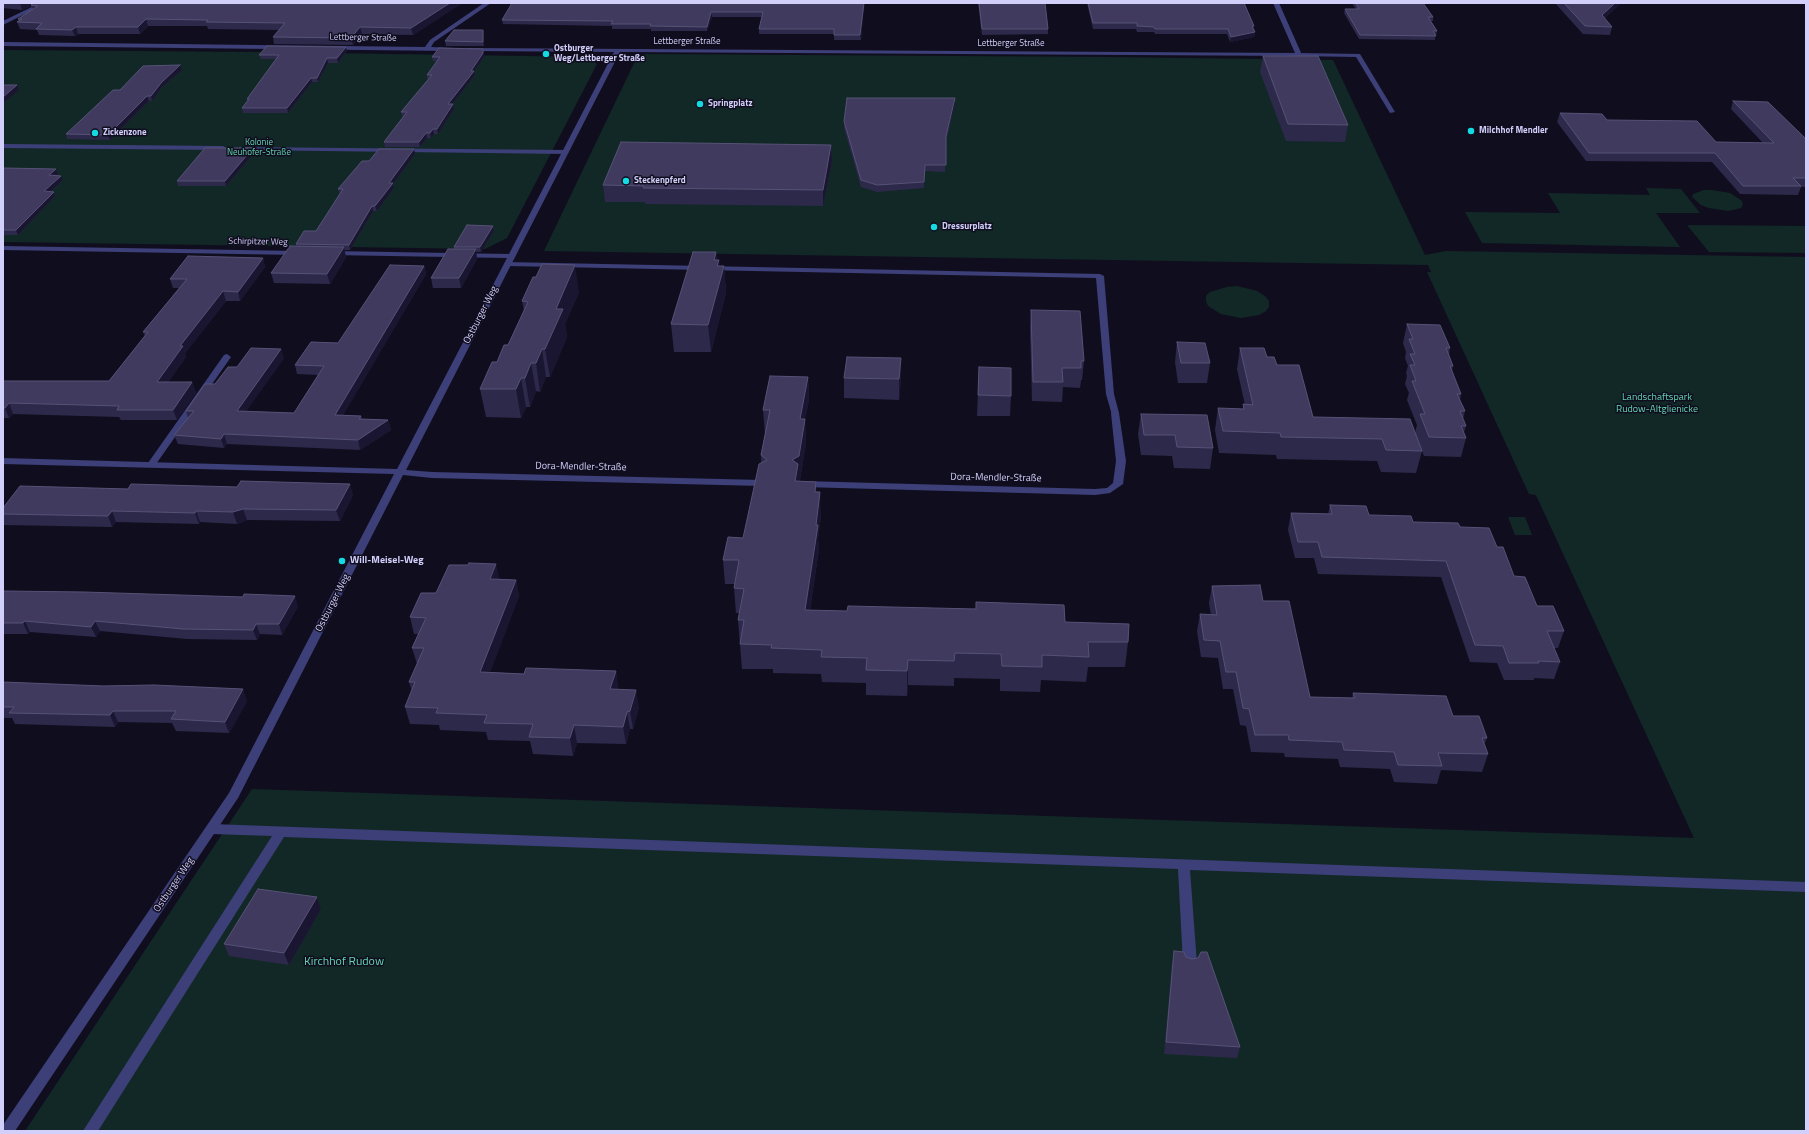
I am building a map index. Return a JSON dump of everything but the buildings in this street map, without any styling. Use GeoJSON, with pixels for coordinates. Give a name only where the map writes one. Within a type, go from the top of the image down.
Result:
{"type":"FeatureCollection","features":[{"type":"Feature","properties":{"kind":"street"},"geometry":{"type":"LineString","coordinates":[[3,23],[44,3]]}},
{"type":"Feature","properties":{"kind":"street"},"geometry":{"type":"LineString","coordinates":[[427,49],[432,41],[488,3]]}},
{"type":"Feature","properties":{"kind":"street"},"geometry":{"type":"LineString","coordinates":[[1276,3],[1299,55]]}},
{"type":"Feature","properties":{"kind":"street","name":"Lettberger Straße"},"geometry":{"type":"LineString","coordinates":[[3,44],[456,49]]}},
{"type":"Feature","properties":{"kind":"street","name":"Lettberger Straße"},"geometry":{"type":"LineString","coordinates":[[463,49],[1358,55],[1392,112]]}},
{"type":"Feature","properties":{"kind":"street","name":"Ostburger Weg"},"geometry":{"type":"LineString","coordinates":[[7,1131],[234,795],[617,51]]}},
{"type":"Feature","properties":{"kind":"street"},"geometry":{"type":"LineString","coordinates":[[3,146],[228,148]]}},
{"type":"Feature","properties":{"kind":"street"},"geometry":{"type":"LineString","coordinates":[[236,148],[566,152]]}},
{"type":"Feature","properties":{"kind":"street","name":"Schirpitzer Weg"},"geometry":{"type":"LineString","coordinates":[[3,248],[306,253]]}},
{"type":"Feature","properties":{"kind":"street"},"geometry":{"type":"LineString","coordinates":[[322,253],[510,260]]}},
{"type":"Feature","properties":{"kind":"street","name":"Dora-Mendler-Straße"},"geometry":{"type":"LineString","coordinates":[[510,260],[1100,276],[1108,356],[1110,394],[1115,412],[1121,461],[1118,484],[1110,490],[1095,492],[800,484]]}},
{"type":"Feature","properties":{"kind":"street"},"geometry":{"type":"LineString","coordinates":[[151,465],[227,356]]}},
{"type":"Feature","properties":{"kind":"street"},"geometry":{"type":"LineString","coordinates":[[3,461],[400,472]]}},
{"type":"Feature","properties":{"kind":"street","name":"Dora-Mendler-Straße"},"geometry":{"type":"LineString","coordinates":[[400,472],[432,475],[762,483]]}},
{"type":"Feature","properties":{"kind":"street"},"geometry":{"type":"LineString","coordinates":[[212,829],[1806,887]]}},
{"type":"Feature","properties":{"kind":"street"},"geometry":{"type":"LineString","coordinates":[[90,1131],[281,832]]}},
{"type":"Feature","properties":{"kind":"street"},"geometry":{"type":"LineString","coordinates":[[1184,864],[1190,964]]}},
{"type":"Feature","properties":{"kind":"green space","name":"Kolonie Neuhofer-Straße"},"geometry":{"type":"Polygon","coordinates":[[[3,50],[588,57],[597,64],[507,238],[485,249],[3,242],[3,50]]]}},
{"type":"Feature","properties":{"kind":"green space","name":"Kirchhof Rudow"},"geometry":{"type":"Polygon","coordinates":[[[645,54],[1333,60],[1425,255],[1446,251],[1806,257],[1806,1131],[25,1131],[252,789],[1694,838],[1536,495],[1529,494],[1427,272],[1431,272],[1428,265],[544,251],[637,57],[645,54]]]}},
{"type":"Feature","properties":{"kind":"green space"},"geometry":{"type":"Polygon","coordinates":[[[1646,188],[1681,189],[1700,213],[1656,213],[1680,247],[1482,243],[1465,212],[1560,213],[1548,193],[1650,195],[1646,188]]]}},
{"type":"Feature","properties":{"kind":"green space"},"geometry":{"type":"Polygon","coordinates":[[[1704,190],[1730,193],[1742,201],[1743,204],[1741,208],[1728,211],[1709,208],[1701,205],[1692,197],[1693,194],[1704,190]]]}},
{"type":"Feature","properties":{"kind":"green space"},"geometry":{"type":"Polygon","coordinates":[[[1687,225],[1806,226],[1806,253],[1709,252],[1687,225]]]}},
{"type":"Feature","properties":{"kind":"green space"},"geometry":{"type":"Polygon","coordinates":[[[1237,286],[1257,291],[1265,296],[1269,301],[1269,307],[1266,311],[1259,315],[1241,318],[1221,314],[1208,306],[1206,296],[1210,292],[1237,286]]]}},
{"type":"Feature","properties":{"kind":"green space"},"geometry":{"type":"Polygon","coordinates":[[[1508,517],[1525,517],[1532,535],[1515,535],[1508,517]]]}},
{"type":"Feature","properties":{"kind":"place","name":"Ostburger Weg/Lettberger Straße"},"geometry":{"type":"Point","coordinates":[546,54]}},
{"type":"Feature","properties":{"kind":"place","name":"Springplatz"},"geometry":{"type":"Point","coordinates":[700,104]}},
{"type":"Feature","properties":{"kind":"place","name":"Milchhof Mendler"},"geometry":{"type":"Point","coordinates":[1471,131]}},
{"type":"Feature","properties":{"kind":"place","name":"Zickenzone"},"geometry":{"type":"Point","coordinates":[95,133]}},
{"type":"Feature","properties":{"kind":"place","name":"Steckenpferd"},"geometry":{"type":"Point","coordinates":[626,181]}},
{"type":"Feature","properties":{"kind":"place","name":"Dressurplatz"},"geometry":{"type":"Point","coordinates":[934,227]}},
{"type":"Feature","properties":{"kind":"place","name":"Will-Meisel-Weg"},"geometry":{"type":"Point","coordinates":[342,561]}},
{"type":"Feature","properties":{"kind":"park label","name":"Landschaftspark Rudow-Altglienicke"},"geometry":{"type":"Point","coordinates":[1657,404]}}]}
